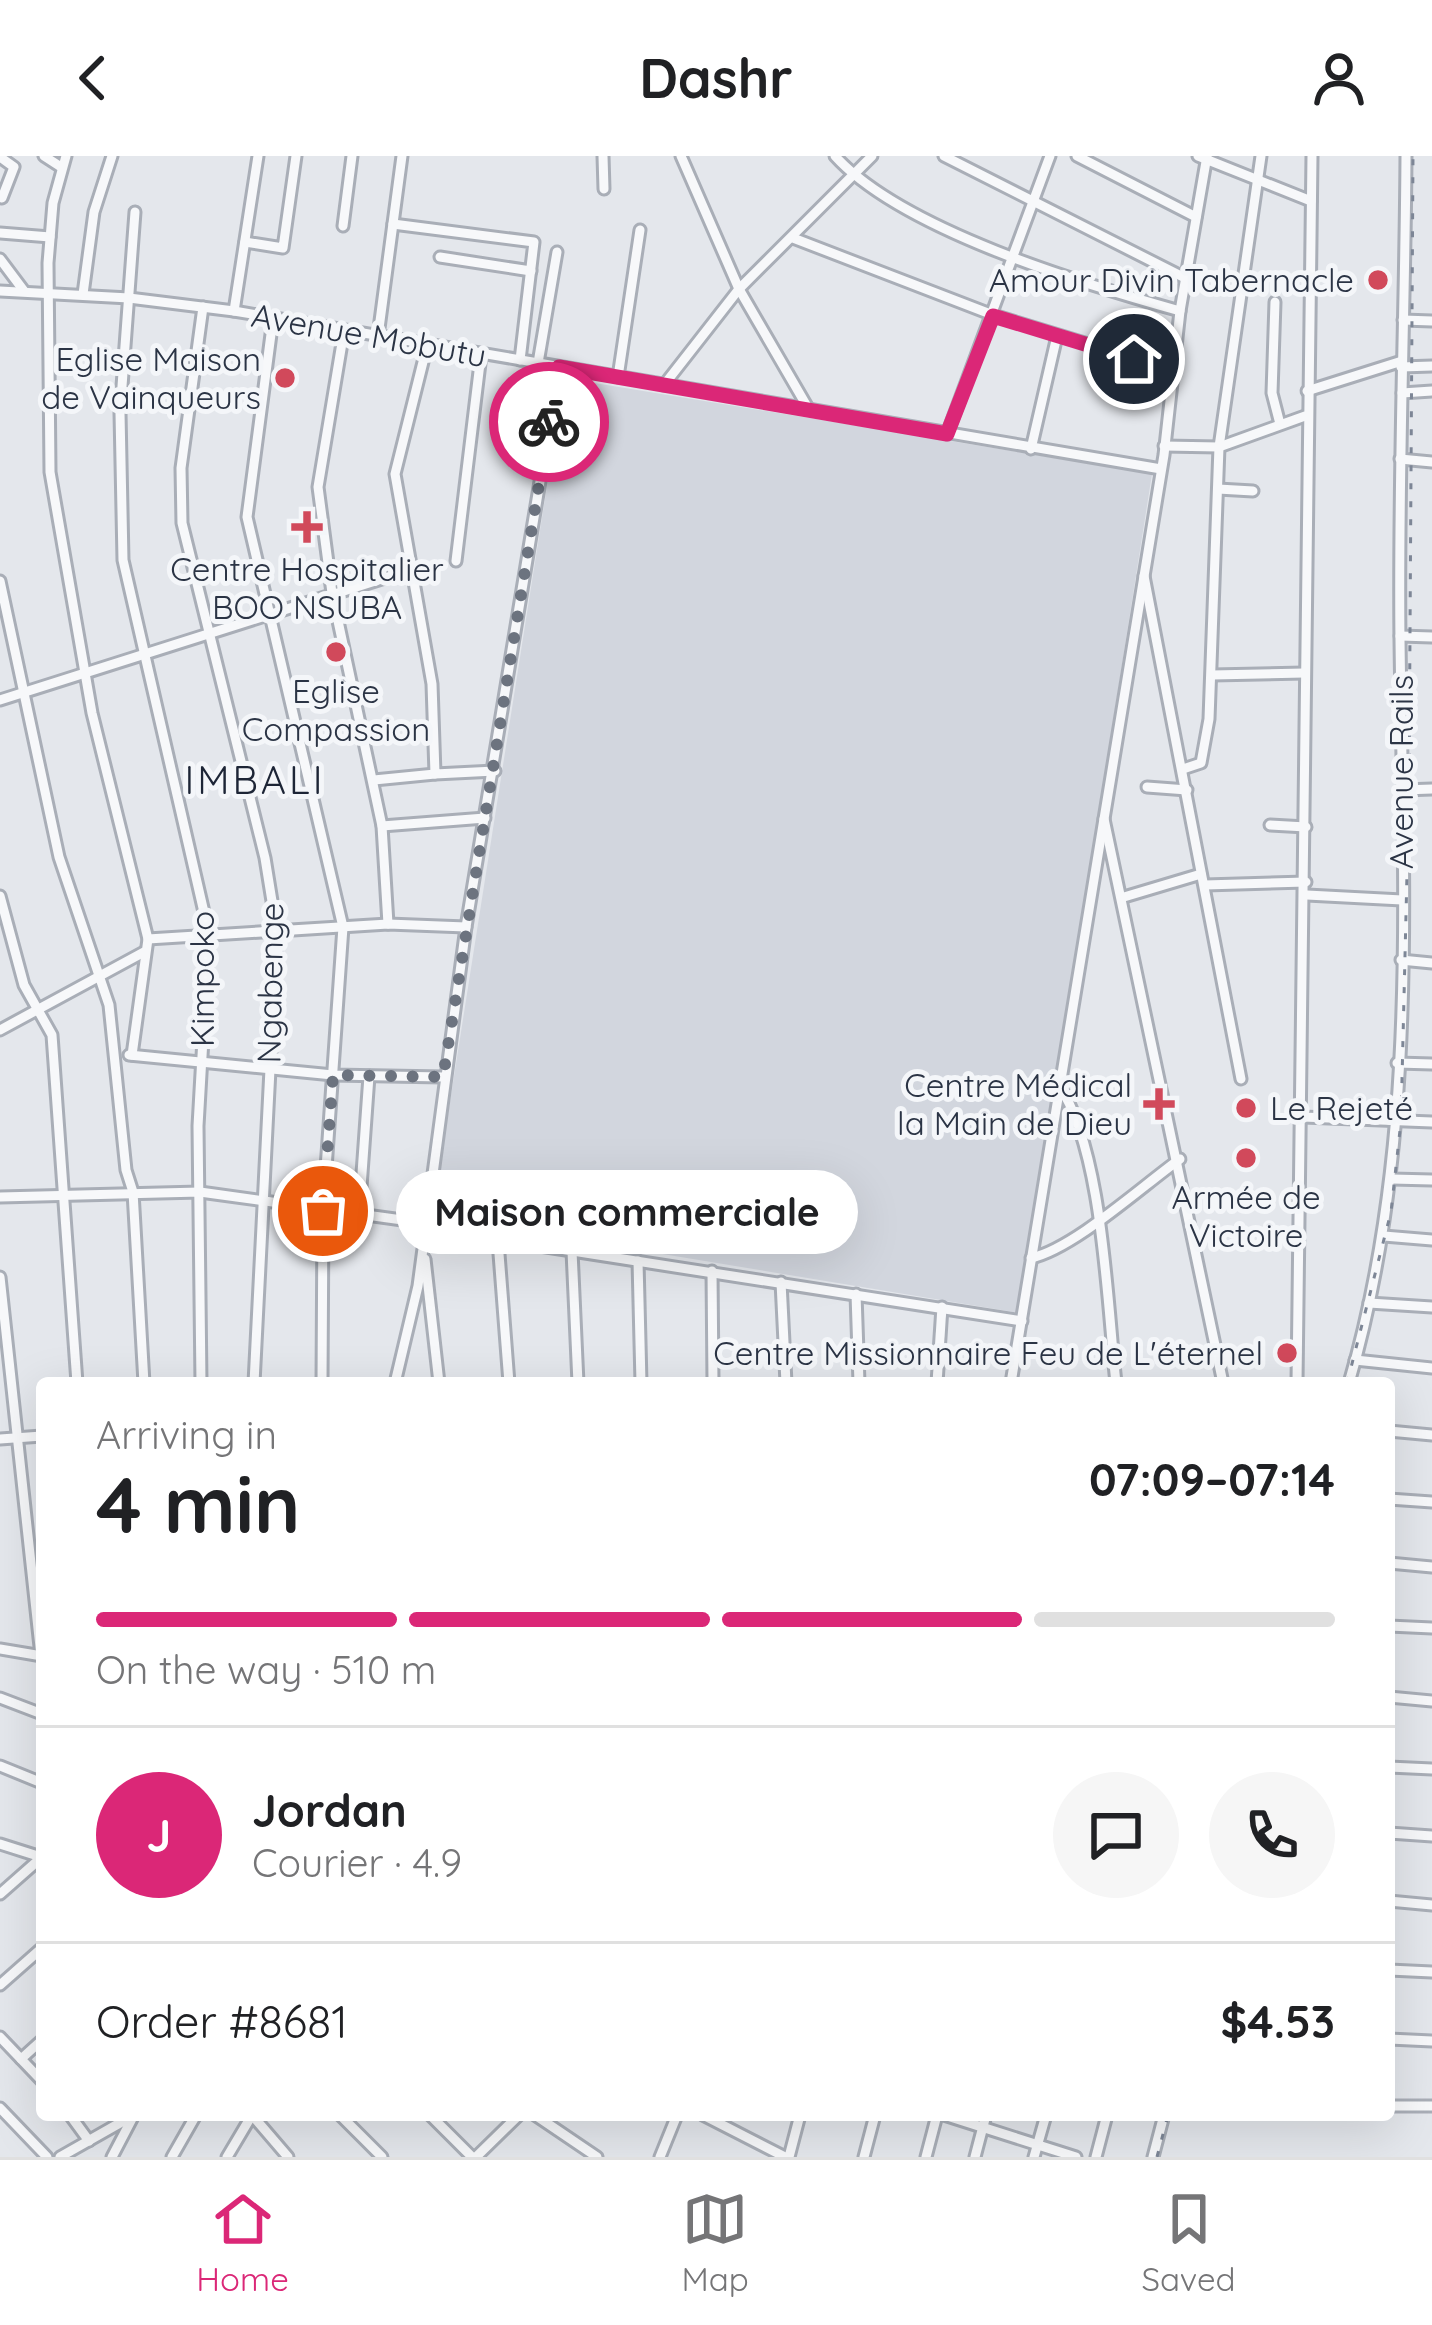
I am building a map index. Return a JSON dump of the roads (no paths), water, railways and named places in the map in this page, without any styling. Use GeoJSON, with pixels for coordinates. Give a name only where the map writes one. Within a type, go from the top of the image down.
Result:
{"type":"FeatureCollection","features":[{"type":"Feature","properties":{"kind":"street"},"geometry":{"type":"LineString","coordinates":[[44,156],[63,161],[50,237],[50,472],[84,672],[148,939],[133,1055]]}},
{"type":"Feature","properties":{"kind":"street"},"geometry":{"type":"LineString","coordinates":[[83,294],[94,212],[112,156]]}},
{"type":"Feature","properties":{"kind":"street"},"geometry":{"type":"LineString","coordinates":[[234,311],[258,156]]}},
{"type":"Feature","properties":{"kind":"street"},"geometry":{"type":"LineString","coordinates":[[245,242],[283,248],[296,156]]}},
{"type":"Feature","properties":{"kind":"street"},"geometry":{"type":"LineString","coordinates":[[343,226],[352,156]]}},
{"type":"Feature","properties":{"kind":"street"},"geometry":{"type":"LineString","coordinates":[[378,337],[402,156]]}},
{"type":"Feature","properties":{"kind":"street"},"geometry":{"type":"LineString","coordinates":[[603,156],[604,189]]}},
{"type":"Feature","properties":{"kind":"street"},"geometry":{"type":"LineString","coordinates":[[681,156],[740,289],[808,409]]}},
{"type":"Feature","properties":{"kind":"street"},"geometry":{"type":"LineString","coordinates":[[835,156],[854,177],[1016,256],[1087,284],[1180,311]]}},
{"type":"Feature","properties":{"kind":"street"},"geometry":{"type":"LineString","coordinates":[[664,385],[740,289],[872,156]]}},
{"type":"Feature","properties":{"kind":"street"},"geometry":{"type":"LineString","coordinates":[[944,156],[1185,278]]}},
{"type":"Feature","properties":{"kind":"street"},"geometry":{"type":"LineString","coordinates":[[947,434],[1050,156]]}},
{"type":"Feature","properties":{"kind":"street"},"geometry":{"type":"LineString","coordinates":[[1077,156],[1196,218]]}},
{"type":"Feature","properties":{"kind":"street"},"geometry":{"type":"LineString","coordinates":[[1183,769],[1201,763],[1212,674],[1219,446],[1261,156]]}},
{"type":"Feature","properties":{"kind":"street"},"geometry":{"type":"LineString","coordinates":[[1297,1377],[1307,895],[1305,416],[1312,156]]}},
{"type":"Feature","properties":{"kind":"street","name":"Avenue Rails"},"geometry":{"type":"LineString","coordinates":[[1350,1377],[1370,1303],[1392,1179],[1402,900],[1400,459],[1406,156]]}},
{"type":"Feature","properties":{"kind":"street"},"geometry":{"type":"LineString","coordinates":[[0,157],[14,167],[2,198]]}},
{"type":"Feature","properties":{"kind":"street"},"geometry":{"type":"LineString","coordinates":[[1012,1377],[1161,469],[1204,158],[1311,202]]}},
{"type":"Feature","properties":{"kind":"street","name":"Kimpoko"},"geometry":{"type":"LineString","coordinates":[[135,212],[119,495],[123,560],[209,934],[202,1063],[201,1377]]}},
{"type":"Feature","properties":{"kind":"street"},"geometry":{"type":"LineString","coordinates":[[393,224],[531,240],[536,246],[520,361]]}},
{"type":"Feature","properties":{"kind":"street"},"geometry":{"type":"LineString","coordinates":[[619,377],[640,230]]}},
{"type":"Feature","properties":{"kind":"street"},"geometry":{"type":"LineString","coordinates":[[0,233],[50,237]]}},
{"type":"Feature","properties":{"kind":"street"},"geometry":{"type":"LineString","coordinates":[[793,238],[993,316],[1173,370]]}},
{"type":"Feature","properties":{"kind":"street"},"geometry":{"type":"LineString","coordinates":[[538,364],[557,252]]}},
{"type":"Feature","properties":{"kind":"street"},"geometry":{"type":"LineString","coordinates":[[440,257],[530,271]]}},
{"type":"Feature","properties":{"kind":"street"},"geometry":{"type":"LineString","coordinates":[[0,259],[23,291]]}},
{"type":"Feature","properties":{"kind":"street","name":"Avenue Mobutu"},"geometry":{"type":"LineString","coordinates":[[0,291],[83,294],[234,311],[1161,469]]}},
{"type":"Feature","properties":{"kind":"street"},"geometry":{"type":"LineString","coordinates":[[1275,302],[1272,393],[1280,424]]}},
{"type":"Feature","properties":{"kind":"street","name":"Ngabenge"},"geometry":{"type":"LineString","coordinates":[[203,307],[181,510],[265,858],[277,932],[254,1377]]}},
{"type":"Feature","properties":{"kind":"street"},"geometry":{"type":"LineString","coordinates":[[272,319],[246,505],[267,613],[343,927],[323,1211],[322,1377]]}},
{"type":"Feature","properties":{"kind":"street"},"geometry":{"type":"LineString","coordinates":[[1402,320],[1432,321]]}},
{"type":"Feature","properties":{"kind":"street"},"geometry":{"type":"LineString","coordinates":[[344,331],[318,480],[332,593],[382,826],[388,924]]}},
{"type":"Feature","properties":{"kind":"street"},"geometry":{"type":"LineString","coordinates":[[1031,449],[1057,336]]}},
{"type":"Feature","properties":{"kind":"street"},"geometry":{"type":"LineString","coordinates":[[427,346],[395,474],[432,684],[435,774]]}},
{"type":"Feature","properties":{"kind":"street"},"geometry":{"type":"LineString","coordinates":[[456,561],[481,355]]}},
{"type":"Feature","properties":{"kind":"street"},"geometry":{"type":"LineString","coordinates":[[1307,391],[1402,364],[1432,366]]}},
{"type":"Feature","properties":{"kind":"street"},"geometry":{"type":"LineString","coordinates":[[438,1377],[424,1226],[466,927],[559,367]]}},
{"type":"Feature","properties":{"kind":"street"},"geometry":{"type":"LineString","coordinates":[[1402,393],[1432,392]]}},
{"type":"Feature","properties":{"kind":"street"},"geometry":{"type":"LineString","coordinates":[[1164,446],[1219,446],[1305,416]]}},
{"type":"Feature","properties":{"kind":"street"},"geometry":{"type":"LineString","coordinates":[[1400,459],[1432,462]]}},
{"type":"Feature","properties":{"kind":"street"},"geometry":{"type":"LineString","coordinates":[[1218,489],[1253,491]]}},
{"type":"Feature","properties":{"kind":"street"},"geometry":{"type":"LineString","coordinates":[[0,700],[410,570]]}},
{"type":"Feature","properties":{"kind":"street"},"geometry":{"type":"LineString","coordinates":[[1143,570],[1241,1079]]}},
{"type":"Feature","properties":{"kind":"street"},"geometry":{"type":"LineString","coordinates":[[0,581],[59,857],[100,972],[118,1054],[126,1170],[133,1192],[144,1377]]}},
{"type":"Feature","properties":{"kind":"street"},"geometry":{"type":"LineString","coordinates":[[1400,636],[1432,637]]}},
{"type":"Feature","properties":{"kind":"street"},"geometry":{"type":"LineString","coordinates":[[1212,674],[1304,673]]}},
{"type":"Feature","properties":{"kind":"street"},"geometry":{"type":"LineString","coordinates":[[374,780],[495,771]]}},
{"type":"Feature","properties":{"kind":"street"},"geometry":{"type":"LineString","coordinates":[[1147,787],[1187,790]]}},
{"type":"Feature","properties":{"kind":"street"},"geometry":{"type":"LineString","coordinates":[[1403,790],[1432,789]]}},
{"type":"Feature","properties":{"kind":"street"},"geometry":{"type":"LineString","coordinates":[[1102,816],[1124,897],[1222,1377]]}},
{"type":"Feature","properties":{"kind":"street"},"geometry":{"type":"LineString","coordinates":[[382,826],[485,818]]}},
{"type":"Feature","properties":{"kind":"street"},"geometry":{"type":"LineString","coordinates":[[1270,825],[1306,827]]}},
{"type":"Feature","properties":{"kind":"street"},"geometry":{"type":"LineString","coordinates":[[1124,897],[1203,879],[1306,882]]}},
{"type":"Feature","properties":{"kind":"street"},"geometry":{"type":"LineString","coordinates":[[1307,895],[1402,900]]}},
{"type":"Feature","properties":{"kind":"street"},"geometry":{"type":"LineString","coordinates":[[0,896],[37,1011],[52,1035],[77,1377]]}},
{"type":"Feature","properties":{"kind":"street"},"geometry":{"type":"LineString","coordinates":[[148,939],[388,924],[466,927]]}},
{"type":"Feature","properties":{"kind":"street"},"geometry":{"type":"LineString","coordinates":[[0,1030],[144,952]]}},
{"type":"Feature","properties":{"kind":"street"},"geometry":{"type":"LineString","coordinates":[[1401,960],[1432,963]]}},
{"type":"Feature","properties":{"kind":"street"},"geometry":{"type":"LineString","coordinates":[[118,1054],[333,1075],[443,1077]]}},
{"type":"Feature","properties":{"kind":"street"},"geometry":{"type":"LineString","coordinates":[[1397,1063],[1432,1064]]}},
{"type":"Feature","properties":{"kind":"street"},"geometry":{"type":"LineString","coordinates":[[359,1215],[369,1076]]}},
{"type":"Feature","properties":{"kind":"street"},"geometry":{"type":"LineString","coordinates":[[1058,1084],[1079,1132],[1097,1217],[1115,1377]]}},
{"type":"Feature","properties":{"kind":"street"},"geometry":{"type":"LineString","coordinates":[[1303,1117],[1432,1122]]}},
{"type":"Feature","properties":{"kind":"street"},"geometry":{"type":"LineString","coordinates":[[1031,1258],[1066,1246],[1097,1217],[1180,1160]]}},
{"type":"Feature","properties":{"kind":"street"},"geometry":{"type":"LineString","coordinates":[[1392,1179],[1432,1180]]}},
{"type":"Feature","properties":{"kind":"street"},"geometry":{"type":"LineString","coordinates":[[0,1197],[200,1192],[1022,1321]]}},
{"type":"Feature","properties":{"kind":"street"},"geometry":{"type":"LineString","coordinates":[[1384,1236],[1432,1240]]}},
{"type":"Feature","properties":{"kind":"street"},"geometry":{"type":"LineString","coordinates":[[498,1241],[509,1377]]}},
{"type":"Feature","properties":{"kind":"street"},"geometry":{"type":"LineString","coordinates":[[396,1377],[424,1247]]}},
{"type":"Feature","properties":{"kind":"street"},"geometry":{"type":"LineString","coordinates":[[572,1251],[578,1377]]}},
{"type":"Feature","properties":{"kind":"street"},"geometry":{"type":"LineString","coordinates":[[638,1261],[641,1377]]}},
{"type":"Feature","properties":{"kind":"street"},"geometry":{"type":"LineString","coordinates":[[712,1271],[713,1377]]}},
{"type":"Feature","properties":{"kind":"street"},"geometry":{"type":"LineString","coordinates":[[0,1277],[36,1611]]}},
{"type":"Feature","properties":{"kind":"street"},"geometry":{"type":"LineString","coordinates":[[781,1282],[786,1377]]}},
{"type":"Feature","properties":{"kind":"street"},"geometry":{"type":"LineString","coordinates":[[856,1294],[859,1377]]}},
{"type":"Feature","properties":{"kind":"street"},"geometry":{"type":"LineString","coordinates":[[1370,1303],[1432,1307]]}},
{"type":"Feature","properties":{"kind":"street"},"geometry":{"type":"LineString","coordinates":[[938,1377],[942,1306]]}},
{"type":"Feature","properties":{"kind":"street"},"geometry":{"type":"LineString","coordinates":[[1355,1360],[1432,1368]]}},
{"type":"Feature","properties":{"kind":"street"},"geometry":{"type":"LineString","coordinates":[[1395,1432],[1432,1435]]}},
{"type":"Feature","properties":{"kind":"street"},"geometry":{"type":"LineString","coordinates":[[0,1439],[36,1436]]}},
{"type":"Feature","properties":{"kind":"street"},"geometry":{"type":"LineString","coordinates":[[1395,1499],[1432,1502]]}},
{"type":"Feature","properties":{"kind":"street"},"geometry":{"type":"LineString","coordinates":[[1395,1564],[1432,1567]]}},
{"type":"Feature","properties":{"kind":"street"},"geometry":{"type":"LineString","coordinates":[[1395,1626],[1432,1628]]}},
{"type":"Feature","properties":{"kind":"street"},"geometry":{"type":"LineString","coordinates":[[0,1649],[36,1655]]}},
{"type":"Feature","properties":{"kind":"street"},"geometry":{"type":"LineString","coordinates":[[0,1698],[36,1712]]}},
{"type":"Feature","properties":{"kind":"street"},"geometry":{"type":"LineString","coordinates":[[1395,1698],[1432,1701]]}},
{"type":"Feature","properties":{"kind":"street"},"geometry":{"type":"LineString","coordinates":[[0,1766],[36,1781]]}},
{"type":"Feature","properties":{"kind":"street"},"geometry":{"type":"LineString","coordinates":[[1395,1766],[1432,1769]]}},
{"type":"Feature","properties":{"kind":"street"},"geometry":{"type":"LineString","coordinates":[[1395,1833],[1432,1836]]}},
{"type":"Feature","properties":{"kind":"street"},"geometry":{"type":"LineString","coordinates":[[0,1844],[36,1855]]}},
{"type":"Feature","properties":{"kind":"street"},"geometry":{"type":"LineString","coordinates":[[0,1894],[36,1862]]}},
{"type":"Feature","properties":{"kind":"street"},"geometry":{"type":"LineString","coordinates":[[1395,1902],[1432,1905]]}},
{"type":"Feature","properties":{"kind":"street"},"geometry":{"type":"LineString","coordinates":[[0,1985],[36,1953]]}},
{"type":"Feature","properties":{"kind":"street"},"geometry":{"type":"LineString","coordinates":[[1395,1970],[1432,1972]]}},
{"type":"Feature","properties":{"kind":"street"},"geometry":{"type":"LineString","coordinates":[[0,2037],[36,2075]]}},
{"type":"Feature","properties":{"kind":"street"},"geometry":{"type":"LineString","coordinates":[[1395,2039],[1432,2041]]}},
{"type":"Feature","properties":{"kind":"street"},"geometry":{"type":"LineString","coordinates":[[21,2059],[36,2045]]}},
{"type":"Feature","properties":{"kind":"street"},"geometry":{"type":"LineString","coordinates":[[1395,2106],[1432,2106]]}},
{"type":"Feature","properties":{"kind":"street"},"geometry":{"type":"LineString","coordinates":[[0,2108],[46,2157]]}},
{"type":"Feature","properties":{"kind":"street"},"geometry":{"type":"LineString","coordinates":[[75,2121],[89,2140]]}},
{"type":"Feature","properties":{"kind":"street"},"geometry":{"type":"LineString","coordinates":[[60,2157],[123,2121]]}},
{"type":"Feature","properties":{"kind":"street"},"geometry":{"type":"LineString","coordinates":[[112,2157],[131,2121]]}},
{"type":"Feature","properties":{"kind":"street"},"geometry":{"type":"LineString","coordinates":[[172,2157],[193,2121]]}},
{"type":"Feature","properties":{"kind":"street"},"geometry":{"type":"LineString","coordinates":[[226,2157],[248,2121]]}},
{"type":"Feature","properties":{"kind":"street"},"geometry":{"type":"LineString","coordinates":[[257,2121],[288,2157]]}},
{"type":"Feature","properties":{"kind":"street"},"geometry":{"type":"LineString","coordinates":[[346,2121],[382,2157]]}},
{"type":"Feature","properties":{"kind":"street"},"geometry":{"type":"LineString","coordinates":[[436,2121],[474,2157],[512,2121]]}},
{"type":"Feature","properties":{"kind":"street"},"geometry":{"type":"LineString","coordinates":[[544,2121],[597,2157]]}},
{"type":"Feature","properties":{"kind":"street"},"geometry":{"type":"LineString","coordinates":[[660,2157],[675,2121]]}},
{"type":"Feature","properties":{"kind":"street"},"geometry":{"type":"LineString","coordinates":[[715,2121],[787,2157],[798,2121]]}},
{"type":"Feature","properties":{"kind":"street"},"geometry":{"type":"LineString","coordinates":[[864,2157],[873,2121]]}},
{"type":"Feature","properties":{"kind":"street"},"geometry":{"type":"LineString","coordinates":[[926,2157],[938,2121]]}},
{"type":"Feature","properties":{"kind":"street"},"geometry":{"type":"LineString","coordinates":[[975,2157],[984,2121],[1076,2157]]}},
{"type":"Feature","properties":{"kind":"street"},"geometry":{"type":"LineString","coordinates":[[1034,2157],[1044,2121]]}},
{"type":"Feature","properties":{"kind":"street"},"geometry":{"type":"LineString","coordinates":[[1096,2157],[1105,2121]]}},
{"type":"Feature","properties":{"kind":"street"},"geometry":{"type":"LineString","coordinates":[[1154,2157],[1163,2121]]}},
{"type":"Feature","properties":{"kind":"railway"},"geometry":{"type":"LineString","coordinates":[[1349,1377],[1391,1212],[1401,1121],[1409,791],[1413,156]]}},
{"type":"Feature","properties":{"kind":"railway"},"geometry":{"type":"LineString","coordinates":[[1157,2157],[1166,2121]]}},
{"type":"Feature","properties":{"kind":"place","name":"Amour Divin Tabernacle"},"geometry":{"type":"Point","coordinates":[1378,280]}},
{"type":"Feature","properties":{"kind":"place","name":"Eglise Maison de Vainqueurs"},"geometry":{"type":"Point","coordinates":[285,378]}},
{"type":"Feature","properties":{"kind":"place","name":"Centre Hospitalier BOO NSUBA"},"geometry":{"type":"Point","coordinates":[307,527]}},
{"type":"Feature","properties":{"kind":"place","name":"Eglise Compassion"},"geometry":{"type":"Point","coordinates":[336,652]}},
{"type":"Feature","properties":{"kind":"place","name":"Centre Médical la Main de Dieu"},"geometry":{"type":"Point","coordinates":[1159,1104]}},
{"type":"Feature","properties":{"kind":"place","name":"Le Rejeté"},"geometry":{"type":"Point","coordinates":[1246,1108]}},
{"type":"Feature","properties":{"kind":"place","name":"Armée de Victoire"},"geometry":{"type":"Point","coordinates":[1246,1158]}},
{"type":"Feature","properties":{"kind":"place","name":"Maison commerciale"},"geometry":{"type":"Point","coordinates":[323,1211]}},
{"type":"Feature","properties":{"kind":"place","name":"Centre Missionnaire Feu de L'éternel"},"geometry":{"type":"Point","coordinates":[1287,1353]}},
{"type":"Feature","properties":{"kind":"district","name":"IMBALI"},"geometry":{"type":"Point","coordinates":[255,780]}}]}
